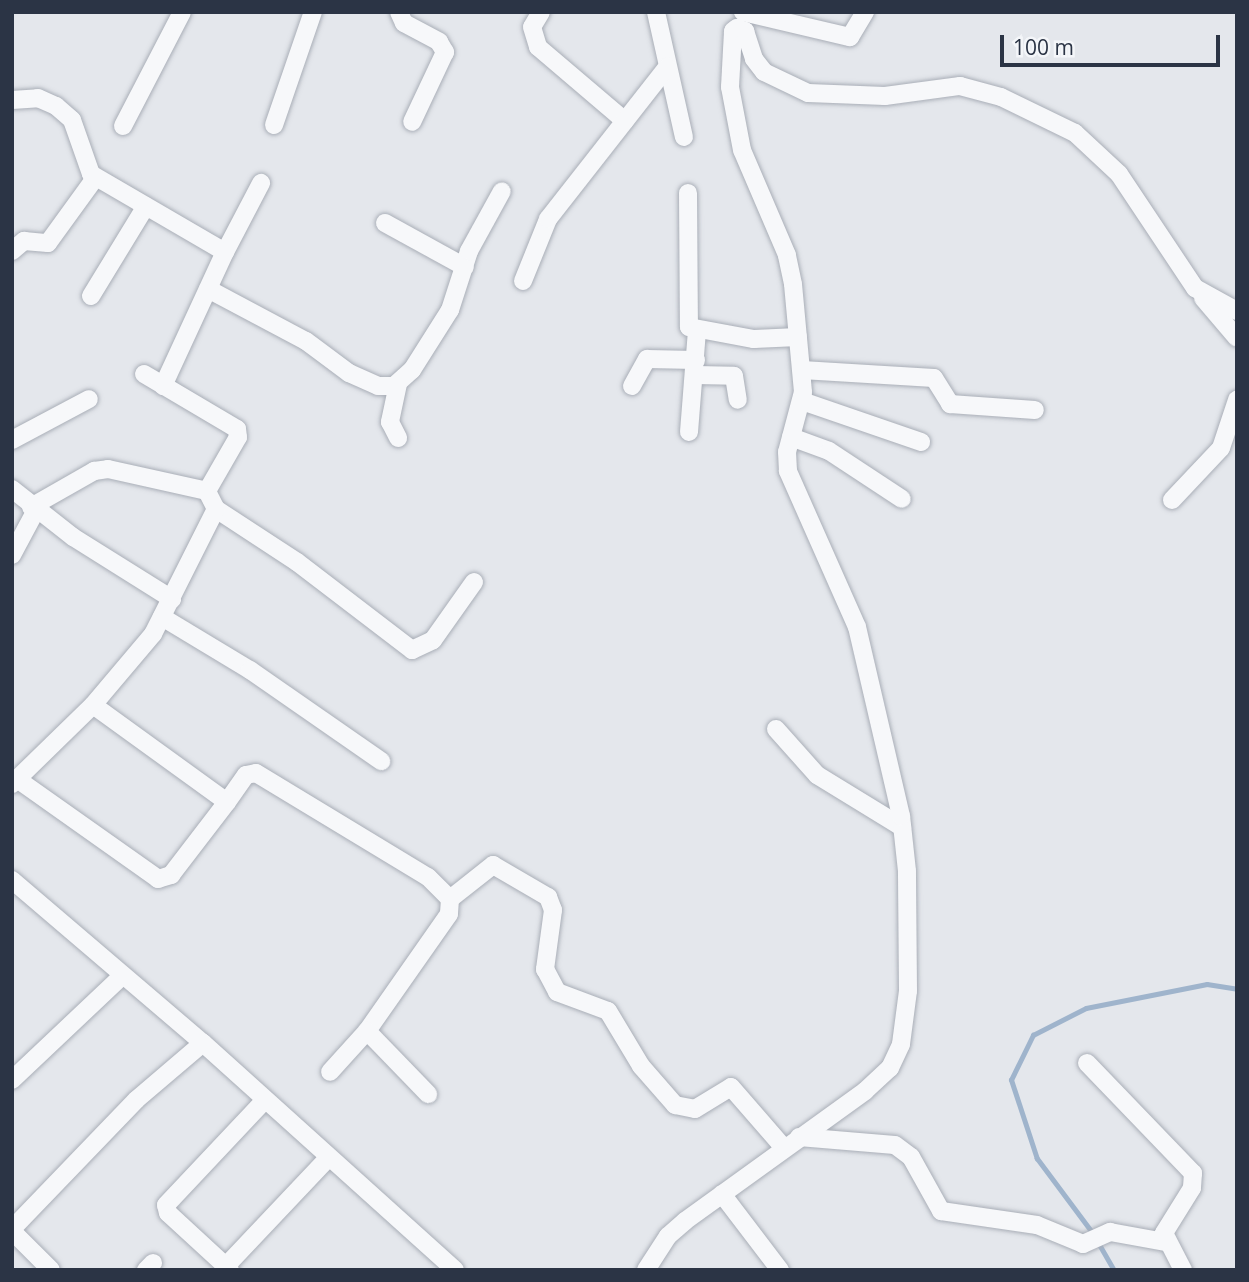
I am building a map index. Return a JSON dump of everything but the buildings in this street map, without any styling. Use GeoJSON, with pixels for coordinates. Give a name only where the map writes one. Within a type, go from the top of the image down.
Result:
{"type":"FeatureCollection","features":[{"type":"Feature","properties":{"kind":"street"},"geometry":{"type":"LineString","coordinates":[[123,126],[182,12]]}},
{"type":"Feature","properties":{"kind":"street"},"geometry":{"type":"LineString","coordinates":[[274,125],[313,12]]}},
{"type":"Feature","properties":{"kind":"street"},"geometry":{"type":"LineString","coordinates":[[399,12],[404,23],[439,42],[445,52],[412,122]]}},
{"type":"Feature","properties":{"kind":"street"},"geometry":{"type":"LineString","coordinates":[[541,12],[532,27],[538,47],[625,121]]}},
{"type":"Feature","properties":{"kind":"street"},"geometry":{"type":"LineString","coordinates":[[656,12],[684,137]]}},
{"type":"Feature","properties":{"kind":"street"},"geometry":{"type":"LineString","coordinates":[[742,17],[795,17],[850,37],[865,12]]}},
{"type":"Feature","properties":{"kind":"street"},"geometry":{"type":"LineString","coordinates":[[742,17],[754,59],[774,79],[789,87],[829,95],[885,96],[960,86],[976,89],[1075,133],[1119,174],[1195,288],[1237,338]]}},
{"type":"Feature","properties":{"kind":"street"},"geometry":{"type":"LineString","coordinates":[[646,1270],[668,1236],[784,1148],[865,1091],[890,1068],[901,1044],[909,951],[902,827],[857,627],[789,471],[791,438],[802,401],[802,370],[788,255],[742,150],[730,88],[732,37],[742,17]]}},
{"type":"Feature","properties":{"kind":"street"},"geometry":{"type":"LineString","coordinates":[[523,281],[548,219],[667,67]]}},
{"type":"Feature","properties":{"kind":"street"},"geometry":{"type":"LineString","coordinates":[[12,100],[38,98],[65,113],[95,178],[225,252]]}},
{"type":"Feature","properties":{"kind":"street"},"geometry":{"type":"LineString","coordinates":[[12,251],[24,241],[48,243],[95,178]]}},
{"type":"Feature","properties":{"kind":"street"},"geometry":{"type":"LineString","coordinates":[[163,386],[225,252],[261,183]]}},
{"type":"Feature","properties":{"kind":"street"},"geometry":{"type":"LineString","coordinates":[[398,438],[390,422],[398,384],[450,310],[474,239],[502,191]]}},
{"type":"Feature","properties":{"kind":"street"},"geometry":{"type":"LineString","coordinates":[[688,193],[690,328],[754,339],[798,337]]}},
{"type":"Feature","properties":{"kind":"street"},"geometry":{"type":"LineString","coordinates":[[91,296],[146,206]]}},
{"type":"Feature","properties":{"kind":"street"},"geometry":{"type":"LineString","coordinates":[[385,223],[465,267]]}},
{"type":"Feature","properties":{"kind":"street"},"geometry":{"type":"LineString","coordinates":[[1195,288],[1237,311]]}},
{"type":"Feature","properties":{"kind":"street"},"geometry":{"type":"LineString","coordinates":[[208,289],[306,341],[349,373],[378,386],[398,384]]}},
{"type":"Feature","properties":{"kind":"street"},"geometry":{"type":"LineString","coordinates":[[689,432],[697,330]]}},
{"type":"Feature","properties":{"kind":"street"},"geometry":{"type":"LineString","coordinates":[[632,386],[647,359],[734,376],[738,400]]}},
{"type":"Feature","properties":{"kind":"street"},"geometry":{"type":"LineString","coordinates":[[802,370],[934,378],[950,404],[1035,410]]}},
{"type":"Feature","properties":{"kind":"street"},"geometry":{"type":"LineString","coordinates":[[144,374],[237,429],[238,437],[207,491]]}},
{"type":"Feature","properties":{"kind":"street"},"geometry":{"type":"LineString","coordinates":[[12,440],[89,399]]}},
{"type":"Feature","properties":{"kind":"street"},"geometry":{"type":"LineString","coordinates":[[1172,500],[1221,448],[1237,400]]}},
{"type":"Feature","properties":{"kind":"street"},"geometry":{"type":"LineString","coordinates":[[802,401],[921,442]]}},
{"type":"Feature","properties":{"kind":"street"},"geometry":{"type":"LineString","coordinates":[[791,438],[830,451],[902,499]]}},
{"type":"Feature","properties":{"kind":"street"},"geometry":{"type":"LineString","coordinates":[[12,555],[33,508],[94,471],[108,468],[207,491]]}},
{"type":"Feature","properties":{"kind":"street"},"geometry":{"type":"LineString","coordinates":[[12,489],[33,508],[172,599]]}},
{"type":"Feature","properties":{"kind":"street"},"geometry":{"type":"LineString","coordinates":[[207,491],[216,509],[297,562],[412,650],[433,640],[474,582]]}},
{"type":"Feature","properties":{"kind":"street"},"geometry":{"type":"LineString","coordinates":[[216,509],[162,617],[93,705],[15,781],[162,880],[171,876],[246,775],[256,773],[428,877],[450,899]]}},
{"type":"Feature","properties":{"kind":"street"},"geometry":{"type":"LineString","coordinates":[[162,617],[250,670],[381,761]]}},
{"type":"Feature","properties":{"kind":"street"},"geometry":{"type":"LineString","coordinates":[[93,705],[227,802]]}},
{"type":"Feature","properties":{"kind":"street"},"geometry":{"type":"LineString","coordinates":[[776,729],[817,775],[902,827]]}},
{"type":"Feature","properties":{"kind":"street"},"geometry":{"type":"LineString","coordinates":[[330,1072],[368,1031],[449,914],[450,899],[483,868],[493,865],[548,897],[553,910],[545,969],[557,992],[608,1011],[641,1066],[675,1105],[695,1108],[731,1087],[784,1148]]}},
{"type":"Feature","properties":{"kind":"street"},"geometry":{"type":"LineString","coordinates":[[12,880],[121,977],[203,1043],[455,1270]]}},
{"type":"Feature","properties":{"kind":"street"},"geometry":{"type":"LineString","coordinates":[[12,1080],[121,977]]}},
{"type":"Feature","properties":{"kind":"street"},"geometry":{"type":"LineString","coordinates":[[368,1031],[429,1094]]}},
{"type":"Feature","properties":{"kind":"street"},"geometry":{"type":"LineString","coordinates":[[51,1270],[12,1230],[136,1100],[203,1043]]}},
{"type":"Feature","properties":{"kind":"street"},"geometry":{"type":"LineString","coordinates":[[1087,1063],[1193,1173],[1192,1188],[1165,1230],[1165,1242],[1183,1270]]}},
{"type":"Feature","properties":{"kind":"street"},"geometry":{"type":"LineString","coordinates":[[265,1100],[166,1205],[168,1213],[228,1268],[328,1158]]}},
{"type":"Feature","properties":{"kind":"street"},"geometry":{"type":"LineString","coordinates":[[799,1137],[895,1145],[911,1157],[941,1211],[1037,1224],[1083,1244],[1110,1232],[1165,1242]]}},
{"type":"Feature","properties":{"kind":"street"},"geometry":{"type":"LineString","coordinates":[[722,1194],[780,1270]]}},
{"type":"Feature","properties":{"kind":"waterway"},"geometry":{"type":"LineString","coordinates":[[1093,1234],[1037,1159],[1011,1080],[1033,1035],[1086,1008],[1207,984],[1237,989]]}},
{"type":"Feature","properties":{"kind":"waterway"},"geometry":{"type":"LineString","coordinates":[[1098,1242],[1114,1270]]}}]}
